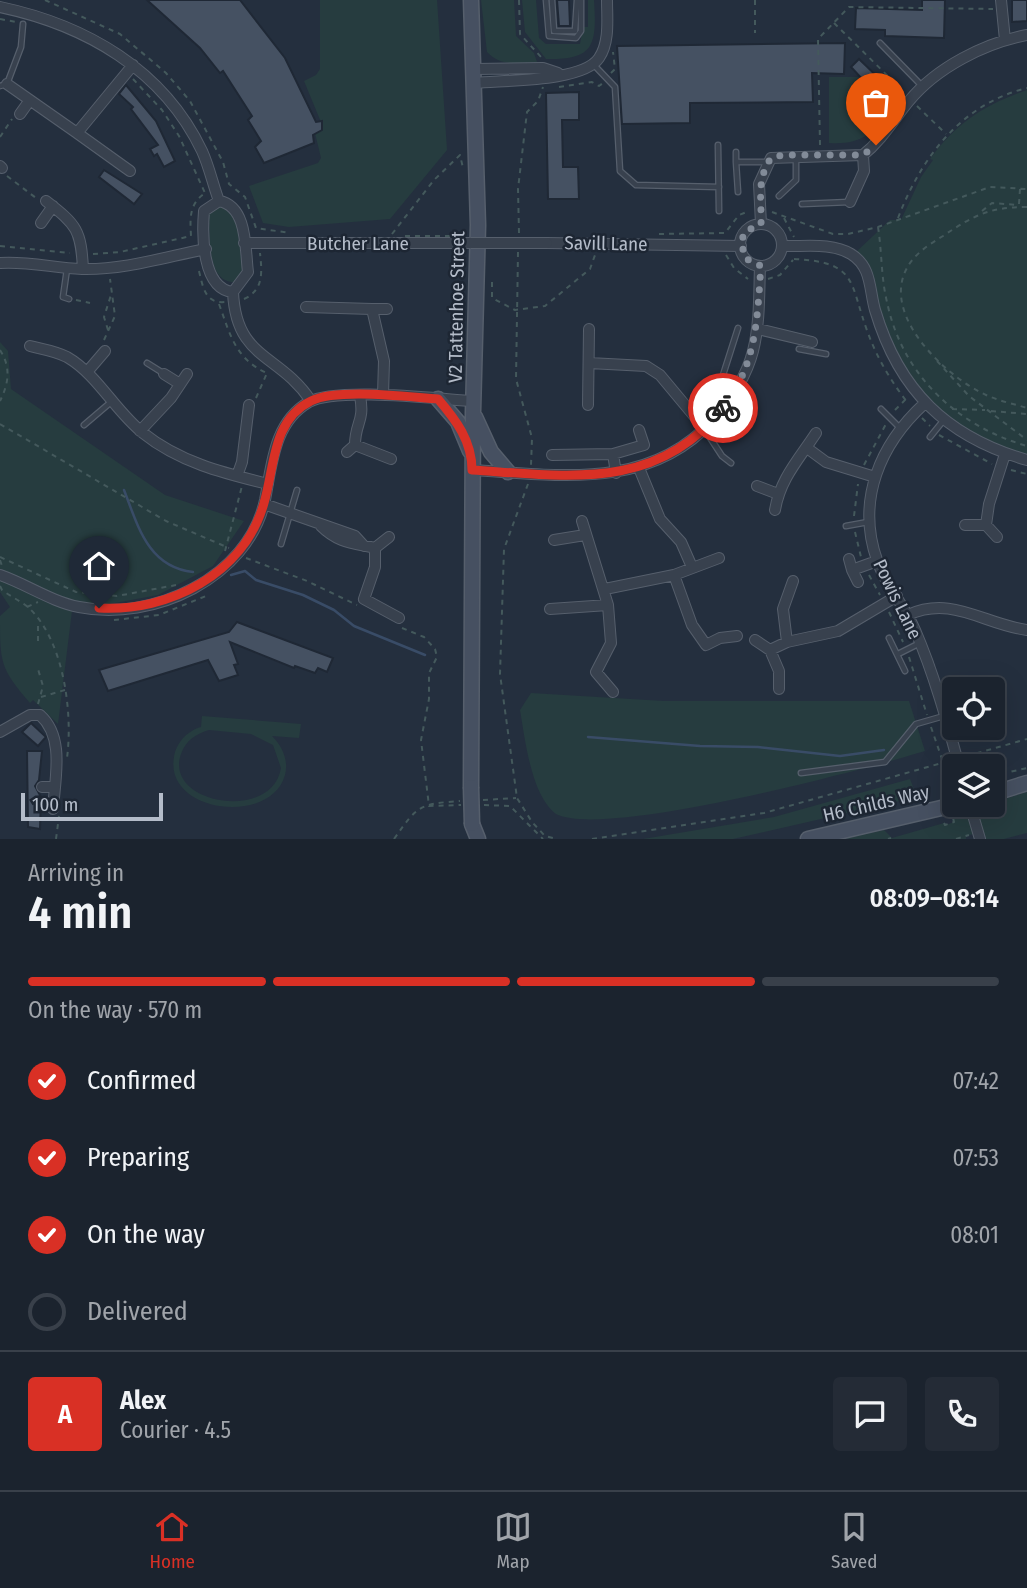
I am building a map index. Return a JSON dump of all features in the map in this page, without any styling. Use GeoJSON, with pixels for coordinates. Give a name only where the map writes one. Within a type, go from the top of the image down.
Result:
{"type":"FeatureCollection","features":[{"type":"Feature","properties":{"kind":"street","name":"V2 Tattenhoe Street"},"geometry":{"type":"LineString","coordinates":[[471,0],[478,225],[472,463],[471,832],[478,839]]}},
{"type":"Feature","properties":{"kind":"street"},"geometry":{"type":"LineString","coordinates":[[475,76],[578,73],[594,65],[605,46],[607,0]]}},
{"type":"Feature","properties":{"kind":"street"},"geometry":{"type":"LineString","coordinates":[[1001,0],[1005,40]]}},
{"type":"Feature","properties":{"kind":"street"},"geometry":{"type":"LineString","coordinates":[[0,7],[41,16],[77,30],[109,47],[133,65],[175,108],[202,151],[219,201]]}},
{"type":"Feature","properties":{"kind":"street"},"geometry":{"type":"LineString","coordinates":[[761,224],[759,184],[771,158],[796,155],[863,155],[876,145],[923,86],[974,53],[1005,40],[1027,36]]}},
{"type":"Feature","properties":{"kind":"street"},"geometry":{"type":"LineString","coordinates":[[76,133],[133,65]]}},
{"type":"Feature","properties":{"kind":"street"},"geometry":{"type":"LineString","coordinates":[[475,76],[543,68],[562,74]]}},
{"type":"Feature","properties":{"kind":"street"},"geometry":{"type":"LineString","coordinates":[[3,85],[30,100],[130,171]]}},
{"type":"Feature","properties":{"kind":"street"},"geometry":{"type":"LineString","coordinates":[[20,114],[30,100]]}},
{"type":"Feature","properties":{"kind":"street"},"geometry":{"type":"LineString","coordinates":[[850,202],[864,171],[863,155]]}},
{"type":"Feature","properties":{"kind":"street"},"geometry":{"type":"LineString","coordinates":[[233,297],[215,284],[206,249],[204,211],[219,201],[227,202],[241,220],[248,272],[233,297],[237,321],[246,340],[257,354],[284,369],[299,382],[311,401]]}},
{"type":"Feature","properties":{"kind":"street"},"geometry":{"type":"LineString","coordinates":[[41,223],[50,204],[71,220],[81,236],[83,269]]}},
{"type":"Feature","properties":{"kind":"street"},"geometry":{"type":"LineString","coordinates":[[761,224],[774,228],[782,246],[773,262],[761,266],[745,258],[741,246],[746,231],[761,224]]}},
{"type":"Feature","properties":{"kind":"street","name":"Butcher Lane"},"geometry":{"type":"LineString","coordinates":[[244,243],[471,243]]}},
{"type":"Feature","properties":{"kind":"street","name":"Savill Lane"},"geometry":{"type":"LineString","coordinates":[[471,243],[741,246]]}},
{"type":"Feature","properties":{"kind":"street"},"geometry":{"type":"LineString","coordinates":[[782,246],[838,248],[863,264],[890,350],[902,372],[925,403],[943,421],[967,437],[1005,454],[1027,460]]}},
{"type":"Feature","properties":{"kind":"street"},"geometry":{"type":"LineString","coordinates":[[0,263],[24,261],[67,268],[109,268],[206,249]]}},
{"type":"Feature","properties":{"kind":"street"},"geometry":{"type":"LineString","coordinates":[[438,399],[458,422],[472,463],[508,472],[530,473],[616,473],[639,468],[683,448],[705,429],[739,386],[758,328],[761,266]]}},
{"type":"Feature","properties":{"kind":"street"},"geometry":{"type":"LineString","coordinates":[[306,307],[387,309]]}},
{"type":"Feature","properties":{"kind":"street"},"geometry":{"type":"LineString","coordinates":[[320,308],[320,321]]}},
{"type":"Feature","properties":{"kind":"street"},"geometry":{"type":"LineString","coordinates":[[372,309],[384,361],[383,395]]}},
{"type":"Feature","properties":{"kind":"street"},"geometry":{"type":"LineString","coordinates":[[758,328],[800,344],[812,342]]}},
{"type":"Feature","properties":{"kind":"street"},"geometry":{"type":"LineString","coordinates":[[588,404],[589,330]]}},
{"type":"Feature","properties":{"kind":"street"},"geometry":{"type":"LineString","coordinates":[[30,346],[65,355],[87,372],[140,431],[165,450],[240,477],[268,484]]}},
{"type":"Feature","properties":{"kind":"street"},"geometry":{"type":"LineString","coordinates":[[87,372],[105,351]]}},
{"type":"Feature","properties":{"kind":"street"},"geometry":{"type":"LineString","coordinates":[[589,363],[646,366],[660,375],[705,429]]}},
{"type":"Feature","properties":{"kind":"street"},"geometry":{"type":"LineString","coordinates":[[164,374],[180,384]]}},
{"type":"Feature","properties":{"kind":"street"},"geometry":{"type":"LineString","coordinates":[[140,431],[187,374]]}},
{"type":"Feature","properties":{"kind":"street"},"geometry":{"type":"LineString","coordinates":[[0,575],[78,607],[140,607],[193,589],[222,570],[232,550],[250,536],[264,504],[285,424],[311,401],[326,396],[383,395],[438,399],[473,407],[491,452],[508,472]]}},
{"type":"Feature","properties":{"kind":"street"},"geometry":{"type":"LineString","coordinates":[[360,396],[363,414],[351,449],[391,459]]}},
{"type":"Feature","properties":{"kind":"street"},"geometry":{"type":"LineString","coordinates":[[240,477],[252,403]]}},
{"type":"Feature","properties":{"kind":"street","name":"Powis Lane"},"geometry":{"type":"LineString","coordinates":[[925,403],[885,449],[875,477],[868,522],[877,561],[908,615],[942,709]]}},
{"type":"Feature","properties":{"kind":"street"},"geometry":{"type":"LineString","coordinates":[[552,455],[612,454],[644,445],[639,430]]}},
{"type":"Feature","properties":{"kind":"street"},"geometry":{"type":"LineString","coordinates":[[775,510],[778,495],[792,465],[816,433]]}},
{"type":"Feature","properties":{"kind":"street"},"geometry":{"type":"LineString","coordinates":[[807,448],[826,462],[875,477]]}},
{"type":"Feature","properties":{"kind":"street"},"geometry":{"type":"LineString","coordinates":[[612,454],[616,473]]}},
{"type":"Feature","properties":{"kind":"street"},"geometry":{"type":"LineString","coordinates":[[997,537],[986,524],[989,504],[1005,454]]}},
{"type":"Feature","properties":{"kind":"street"},"geometry":{"type":"LineString","coordinates":[[639,468],[660,519],[681,542],[692,567]]}},
{"type":"Feature","properties":{"kind":"street"},"geometry":{"type":"LineString","coordinates":[[757,486],[778,495]]}},
{"type":"Feature","properties":{"kind":"street"},"geometry":{"type":"LineString","coordinates":[[264,504],[320,525],[332,537],[349,545],[370,547],[389,537]]}},
{"type":"Feature","properties":{"kind":"street"},"geometry":{"type":"LineString","coordinates":[[582,521],[606,589],[608,605],[611,643],[596,672],[613,692]]}},
{"type":"Feature","properties":{"kind":"street"},"geometry":{"type":"LineString","coordinates":[[965,525],[986,524]]}},
{"type":"Feature","properties":{"kind":"street"},"geometry":{"type":"LineString","coordinates":[[554,540],[585,535]]}},
{"type":"Feature","properties":{"kind":"street"},"geometry":{"type":"LineString","coordinates":[[370,547],[375,568],[364,599],[399,622]]}},
{"type":"Feature","properties":{"kind":"street"},"geometry":{"type":"LineString","coordinates":[[606,589],[674,575],[719,558]]}},
{"type":"Feature","properties":{"kind":"street"},"geometry":{"type":"LineString","coordinates":[[858,583],[850,565],[877,561]]}},
{"type":"Feature","properties":{"kind":"street"},"geometry":{"type":"LineString","coordinates":[[674,575],[692,625],[706,645],[720,638],[737,636]]}},
{"type":"Feature","properties":{"kind":"street"},"geometry":{"type":"LineString","coordinates":[[787,642],[783,599],[793,581]]}},
{"type":"Feature","properties":{"kind":"street"},"geometry":{"type":"LineString","coordinates":[[770,650],[787,642],[838,631],[897,596]]}},
{"type":"Feature","properties":{"kind":"street"},"geometry":{"type":"LineString","coordinates":[[550,609],[608,605]]}},
{"type":"Feature","properties":{"kind":"street"},"geometry":{"type":"LineString","coordinates":[[908,615],[922,608],[943,605],[1027,629]]}},
{"type":"Feature","properties":{"kind":"street"},"geometry":{"type":"LineString","coordinates":[[755,639],[770,650],[779,671],[779,690]]}},
{"type":"Feature","properties":{"kind":"street"},"geometry":{"type":"LineString","coordinates":[[0,732],[34,715],[40,715],[49,723],[57,744],[54,787],[56,808]]}},
{"type":"Feature","properties":{"kind":"street"},"geometry":{"type":"LineString","coordinates":[[1005,791],[1027,783]]}},
{"type":"Feature","properties":{"kind":"street"},"geometry":{"type":"LineString","coordinates":[[42,787],[54,787]]}},
{"type":"Feature","properties":{"kind":"street","name":"H6 Childs Way"},"geometry":{"type":"LineString","coordinates":[[808,839],[933,810],[942,811]]}},
{"type":"Feature","properties":{"kind":"street"},"geometry":{"type":"LineString","coordinates":[[972,817],[975,837]]}},
{"type":"Feature","properties":{"kind":"lane"},"geometry":{"type":"LineString","coordinates":[[546,0],[550,36],[576,38],[581,31],[579,0]]}},
{"type":"Feature","properties":{"kind":"lane"},"geometry":{"type":"LineString","coordinates":[[552,0],[554,31],[564,33],[577,28],[579,0]]}},
{"type":"Feature","properties":{"kind":"lane"},"geometry":{"type":"LineString","coordinates":[[3,85],[21,47],[23,24]]}},
{"type":"Feature","properties":{"kind":"lane"},"geometry":{"type":"LineString","coordinates":[[880,43],[923,86]]}},
{"type":"Feature","properties":{"kind":"lane"},"geometry":{"type":"LineString","coordinates":[[594,65],[615,87],[620,171],[636,185],[719,187]]}},
{"type":"Feature","properties":{"kind":"lane"},"geometry":{"type":"LineString","coordinates":[[718,145],[719,211]]}},
{"type":"Feature","properties":{"kind":"lane"},"geometry":{"type":"LineString","coordinates":[[736,152],[738,192]]}},
{"type":"Feature","properties":{"kind":"lane"},"geometry":{"type":"LineString","coordinates":[[779,196],[796,180],[796,155]]}},
{"type":"Feature","properties":{"kind":"lane"},"geometry":{"type":"LineString","coordinates":[[736,162],[768,162]]}},
{"type":"Feature","properties":{"kind":"lane"},"geometry":{"type":"LineString","coordinates":[[802,204],[850,202]]}},
{"type":"Feature","properties":{"kind":"lane"},"geometry":{"type":"LineString","coordinates":[[67,268],[63,297],[69,299]]}},
{"type":"Feature","properties":{"kind":"lane"},"geometry":{"type":"LineString","coordinates":[[738,328],[723,375],[739,386]]}},
{"type":"Feature","properties":{"kind":"lane"},"geometry":{"type":"LineString","coordinates":[[800,344],[826,354]]}},
{"type":"Feature","properties":{"kind":"lane"},"geometry":{"type":"LineString","coordinates":[[147,363],[164,374]]}},
{"type":"Feature","properties":{"kind":"lane"},"geometry":{"type":"LineString","coordinates":[[84,425],[111,401]]}},
{"type":"Feature","properties":{"kind":"lane"},"geometry":{"type":"LineString","coordinates":[[881,409],[901,428]]}},
{"type":"Feature","properties":{"kind":"lane"},"geometry":{"type":"LineString","coordinates":[[930,437],[943,421]]}},
{"type":"Feature","properties":{"kind":"lane"},"geometry":{"type":"LineString","coordinates":[[705,429],[722,456],[731,463]]}},
{"type":"Feature","properties":{"kind":"lane"},"geometry":{"type":"LineString","coordinates":[[282,544],[288,513],[297,490]]}},
{"type":"Feature","properties":{"kind":"lane"},"geometry":{"type":"LineString","coordinates":[[846,526],[868,522]]}},
{"type":"Feature","properties":{"kind":"lane"},"geometry":{"type":"LineString","coordinates":[[889,638],[905,671]]}},
{"type":"Feature","properties":{"kind":"lane"},"geometry":{"type":"LineString","coordinates":[[898,654],[920,643]]}},
{"type":"Feature","properties":{"kind":"lane"},"geometry":{"type":"LineString","coordinates":[[801,773],[885,762],[916,724],[942,716]]}},
{"type":"Feature","properties":{"kind":"path"},"geometry":{"type":"LineString","coordinates":[[45,0],[120,34],[166,73],[190,101],[202,122],[223,162],[229,184],[245,197],[256,228],[262,276],[251,296],[233,297],[218,303],[205,294],[191,236],[190,212],[197,198],[214,188],[229,184]]}},
{"type":"Feature","properties":{"kind":"path"},"geometry":{"type":"LineString","coordinates":[[519,0],[520,34],[537,51],[543,68]]}},
{"type":"Feature","properties":{"kind":"path"},"geometry":{"type":"LineString","coordinates":[[755,0],[755,33]]}},
{"type":"Feature","properties":{"kind":"path"},"geometry":{"type":"LineString","coordinates":[[834,23],[947,134]]}},
{"type":"Feature","properties":{"kind":"path"},"geometry":{"type":"LineString","coordinates":[[519,238],[518,189],[527,112],[538,101],[544,86]]}},
{"type":"Feature","properties":{"kind":"path"},"geometry":{"type":"LineString","coordinates":[[898,219],[909,188],[929,155],[947,134],[977,110],[1027,88]]}},
{"type":"Feature","properties":{"kind":"path"},"geometry":{"type":"LineString","coordinates":[[0,137],[17,112],[20,114]]}},
{"type":"Feature","properties":{"kind":"path"},"geometry":{"type":"LineString","coordinates":[[392,235],[434,180],[460,155],[463,168]]}},
{"type":"Feature","properties":{"kind":"path"},"geometry":{"type":"LineString","coordinates":[[1,167],[3,173],[31,195],[50,204]]}},
{"type":"Feature","properties":{"kind":"path"},"geometry":{"type":"LineString","coordinates":[[660,234],[725,233],[739,215],[762,210],[833,234],[878,227],[990,187],[1027,189]]}},
{"type":"Feature","properties":{"kind":"path"},"geometry":{"type":"LineString","coordinates":[[1019,206],[1020,188]]}},
{"type":"Feature","properties":{"kind":"path"},"geometry":{"type":"LineString","coordinates":[[1027,207],[992,203],[929,245],[913,259],[905,273],[901,291],[908,323],[956,383],[1027,440]]}},
{"type":"Feature","properties":{"kind":"path"},"geometry":{"type":"LineString","coordinates":[[981,212],[1019,206]]}},
{"type":"Feature","properties":{"kind":"path"},"geometry":{"type":"LineString","coordinates":[[878,227],[885,293],[897,336],[925,383],[951,410],[984,430],[1027,446]]}},
{"type":"Feature","properties":{"kind":"path"},"geometry":{"type":"LineString","coordinates":[[256,228],[301,233]]}},
{"type":"Feature","properties":{"kind":"path"},"geometry":{"type":"LineString","coordinates":[[0,246],[82,254],[120,252],[191,236]]}},
{"type":"Feature","properties":{"kind":"path"},"geometry":{"type":"LineString","coordinates":[[492,282],[492,298],[515,310],[545,306],[590,270],[595,258],[595,243]]}},
{"type":"Feature","properties":{"kind":"path"},"geometry":{"type":"LineString","coordinates":[[518,250],[516,379],[532,438],[526,492],[504,549],[500,674],[517,798],[532,822],[545,836],[557,839]]}},
{"type":"Feature","properties":{"kind":"path"},"geometry":{"type":"LineString","coordinates":[[105,351],[103,345],[115,316],[109,268]]}},
{"type":"Feature","properties":{"kind":"path"},"geometry":{"type":"LineString","coordinates":[[108,331],[104,317],[111,294]]}},
{"type":"Feature","properties":{"kind":"path"},"geometry":{"type":"LineString","coordinates":[[69,299],[90,303]]}},
{"type":"Feature","properties":{"kind":"path"},"geometry":{"type":"LineString","coordinates":[[98,305],[106,307]]}},
{"type":"Feature","properties":{"kind":"path"},"geometry":{"type":"LineString","coordinates":[[0,350],[6,359],[9,374],[0,401]]}},
{"type":"Feature","properties":{"kind":"path"},"geometry":{"type":"LineString","coordinates":[[937,360],[986,396],[1027,408]]}},
{"type":"Feature","properties":{"kind":"path"},"geometry":{"type":"LineString","coordinates":[[252,403],[267,373]]}},
{"type":"Feature","properties":{"kind":"path"},"geometry":{"type":"LineString","coordinates":[[951,410],[1027,414]]}},
{"type":"Feature","properties":{"kind":"path"},"geometry":{"type":"LineString","coordinates":[[0,424],[166,521],[263,567],[307,581],[365,609]]}},
{"type":"Feature","properties":{"kind":"path"},"geometry":{"type":"LineString","coordinates":[[232,550],[240,477]]}},
{"type":"Feature","properties":{"kind":"path"},"geometry":{"type":"LineString","coordinates":[[125,495],[131,499]]}},
{"type":"Feature","properties":{"kind":"path"},"geometry":{"type":"LineString","coordinates":[[223,556],[232,550]]}},
{"type":"Feature","properties":{"kind":"path"},"geometry":{"type":"LineString","coordinates":[[0,557],[76,592],[117,596],[179,584]]}},
{"type":"Feature","properties":{"kind":"path"},"geometry":{"type":"LineString","coordinates":[[0,584],[2,590],[19,600],[38,620],[60,662],[65,690],[66,765]]}},
{"type":"Feature","properties":{"kind":"path"},"geometry":{"type":"LineString","coordinates":[[38,620],[38,641]]}},
{"type":"Feature","properties":{"kind":"path"},"geometry":{"type":"LineString","coordinates":[[399,622],[424,637],[435,649],[437,657],[429,673],[429,699],[421,740],[429,803],[431,806],[463,805]]}},
{"type":"Feature","properties":{"kind":"path"},"geometry":{"type":"LineString","coordinates":[[34,715],[43,686],[38,669]]}},
{"type":"Feature","properties":{"kind":"path"},"geometry":{"type":"LineString","coordinates":[[40,697],[65,690]]}},
{"type":"Feature","properties":{"kind":"path"},"geometry":{"type":"LineString","coordinates":[[984,754],[1027,739]]}},
{"type":"Feature","properties":{"kind":"path"},"geometry":{"type":"LineString","coordinates":[[592,839],[764,813],[942,767]]}},
{"type":"Feature","properties":{"kind":"path"},"geometry":{"type":"LineString","coordinates":[[1005,773],[1027,768]]}},
{"type":"Feature","properties":{"kind":"path"},"geometry":{"type":"LineString","coordinates":[[394,839],[410,816],[429,803],[472,796],[517,798]]}},
{"type":"Feature","properties":{"kind":"path"},"geometry":{"type":"LineString","coordinates":[[476,805],[510,806],[543,839]]}},
{"type":"Feature","properties":{"kind":"path"},"geometry":{"type":"LineString","coordinates":[[56,808],[56,839]]}},
{"type":"Feature","properties":{"kind":"path"},"geometry":{"type":"LineString","coordinates":[[944,823],[954,822],[953,817]]}},
{"type":"Feature","properties":{"kind":"path"},"geometry":{"type":"LineString","coordinates":[[956,839],[975,837]]}},
{"type":"Feature","properties":{"kind":"green space"},"geometry":{"type":"Polygon","coordinates":[[[320,0],[437,0],[447,150],[390,219],[289,227],[263,223],[249,186],[318,163],[321,158],[315,133],[323,127],[304,81],[316,75],[320,69],[320,0]]]}},
{"type":"Feature","properties":{"kind":"green space"},"geometry":{"type":"Polygon","coordinates":[[[481,0],[514,0],[516,36],[534,53],[537,62],[504,62],[487,52],[481,0]]]}},
{"type":"Feature","properties":{"kind":"green space"},"geometry":{"type":"Polygon","coordinates":[[[522,0],[536,0],[539,38],[546,44],[580,44],[583,27],[588,27],[588,0],[594,0],[595,29],[589,47],[574,57],[546,59],[525,32],[522,0]]]}},
{"type":"Feature","properties":{"kind":"green space"},"geometry":{"type":"Polygon","coordinates":[[[829,77],[859,77],[856,82],[889,109],[878,126],[857,140],[829,143],[829,77]]]}},
{"type":"Feature","properties":{"kind":"green space"},"geometry":{"type":"Polygon","coordinates":[[[1027,90],[1027,455],[977,436],[954,421],[915,383],[899,361],[887,337],[869,272],[856,252],[890,220],[901,220],[921,177],[933,160],[930,159],[950,135],[985,108],[1027,90]]]}},
{"type":"Feature","properties":{"kind":"green space"},"geometry":{"type":"Polygon","coordinates":[[[224,205],[231,208],[237,224],[243,271],[236,282],[226,281],[219,275],[210,246],[209,214],[215,206],[224,205]]]}},
{"type":"Feature","properties":{"kind":"green space"},"geometry":{"type":"Polygon","coordinates":[[[0,342],[8,351],[11,389],[165,495],[244,521],[213,566],[158,595],[72,611],[58,724],[33,700],[30,703],[20,691],[7,672],[0,644],[0,616],[10,607],[0,592],[0,342]]]}},
{"type":"Feature","properties":{"kind":"green space"},"geometry":{"type":"Polygon","coordinates":[[[531,693],[664,701],[909,701],[925,751],[736,799],[626,817],[583,819],[556,814],[547,805],[535,780],[520,710],[531,693]]]}},
{"type":"Feature","properties":{"kind":"green space"},"geometry":{"type":"Polygon","coordinates":[[[202,716],[301,724],[299,738],[272,736],[282,749],[286,764],[285,775],[276,791],[260,802],[241,806],[220,806],[201,801],[185,791],[175,776],[174,757],[177,747],[187,735],[201,727],[202,716]],[[209,730],[192,738],[181,754],[180,771],[188,785],[202,795],[241,801],[259,796],[273,785],[281,768],[273,745],[251,734],[209,730]]]}},
{"type":"Feature","properties":{"kind":"green space"},"geometry":{"type":"Polygon","coordinates":[[[910,779],[917,797],[733,839],[643,839],[774,817],[910,779]]]}},
{"type":"Feature","properties":{"kind":"green space"},"geometry":{"type":"Polygon","coordinates":[[[1027,792],[1027,833],[1004,839],[980,839],[977,833],[966,836],[966,839],[844,839],[884,830],[892,838],[944,823],[946,825],[954,822],[953,817],[1005,817],[1005,799],[1027,792]]]}},
{"type":"Feature","properties":{"kind":"building"},"geometry":{"type":"Polygon","coordinates":[[[147,0],[240,0],[285,58],[316,122],[322,121],[322,130],[313,135],[314,143],[264,163],[255,147],[261,141],[248,120],[252,116],[223,71],[220,73],[200,48],[147,0]]]}},
{"type":"Feature","properties":{"kind":"building"},"geometry":{"type":"Polygon","coordinates":[[[557,0],[569,0],[570,26],[559,26],[557,0]]]}},
{"type":"Feature","properties":{"kind":"building"},"geometry":{"type":"Polygon","coordinates":[[[922,0],[945,0],[944,38],[885,36],[885,30],[855,29],[856,8],[922,10],[922,0]]]}},
{"type":"Feature","properties":{"kind":"building"},"geometry":{"type":"Polygon","coordinates":[[[1012,0],[1027,0],[1027,21],[1012,22],[1012,0]]]}},
{"type":"Feature","properties":{"kind":"building"},"geometry":{"type":"Polygon","coordinates":[[[845,43],[844,74],[812,73],[813,102],[690,103],[690,123],[622,124],[617,46],[845,43]]]}},
{"type":"Feature","properties":{"kind":"building"},"geometry":{"type":"Polygon","coordinates":[[[859,59],[885,84],[877,95],[871,97],[858,84],[863,80],[851,67],[859,59]]]}},
{"type":"Feature","properties":{"kind":"building"},"geometry":{"type":"Polygon","coordinates":[[[126,85],[156,121],[175,161],[164,167],[157,154],[154,156],[150,149],[158,145],[131,109],[133,107],[119,94],[126,85]]]}},
{"type":"Feature","properties":{"kind":"building"},"geometry":{"type":"Polygon","coordinates":[[[579,92],[579,120],[562,120],[563,167],[578,167],[579,199],[548,199],[546,93],[579,92]]]}},
{"type":"Feature","properties":{"kind":"building"},"geometry":{"type":"Polygon","coordinates":[[[104,170],[142,194],[134,204],[99,177],[104,170]]]}},
{"type":"Feature","properties":{"kind":"building"},"geometry":{"type":"Polygon","coordinates":[[[237,622],[333,658],[327,672],[318,668],[315,673],[295,666],[294,668],[230,642],[238,664],[234,665],[238,675],[219,681],[208,660],[108,691],[99,670],[229,632],[237,622]]]}},
{"type":"Feature","properties":{"kind":"building"},"geometry":{"type":"Polygon","coordinates":[[[31,723],[46,737],[38,746],[22,732],[31,723]]]}},
{"type":"Feature","properties":{"kind":"building"},"geometry":{"type":"Polygon","coordinates":[[[27,751],[42,751],[39,780],[35,786],[41,797],[40,829],[28,827],[27,751]]]}},
{"type":"Feature","properties":{"kind":"waterway"},"geometry":{"type":"LineString","coordinates":[[124,490],[140,530],[155,553],[178,569],[193,572]]}},
{"type":"Feature","properties":{"kind":"waterway"},"geometry":{"type":"LineString","coordinates":[[231,575],[245,571],[256,580],[303,595],[334,610],[354,626],[425,655]]}},
{"type":"Feature","properties":{"kind":"waterway"},"geometry":{"type":"LineString","coordinates":[[588,737],[700,746],[758,747],[840,756],[884,750]]}},
{"type":"Feature","properties":{"kind":"way so far"},"geometry":{"type":"LineString","coordinates":[[723,408],[739,386],[758,328],[761,266],[745,258],[741,241],[746,231],[761,224],[759,184],[765,167],[771,158],[783,155],[863,155],[876,145]]}},
{"type":"Feature","properties":{"kind":"route"},"geometry":{"type":"LineString","coordinates":[[99,608],[140,607],[157,602],[193,589],[222,570],[250,536],[264,504],[277,442],[285,424],[299,409],[326,396],[383,395],[438,399],[458,422],[472,456],[472,470],[530,473],[616,473],[639,468],[683,448],[705,429],[723,408]]}}]}
